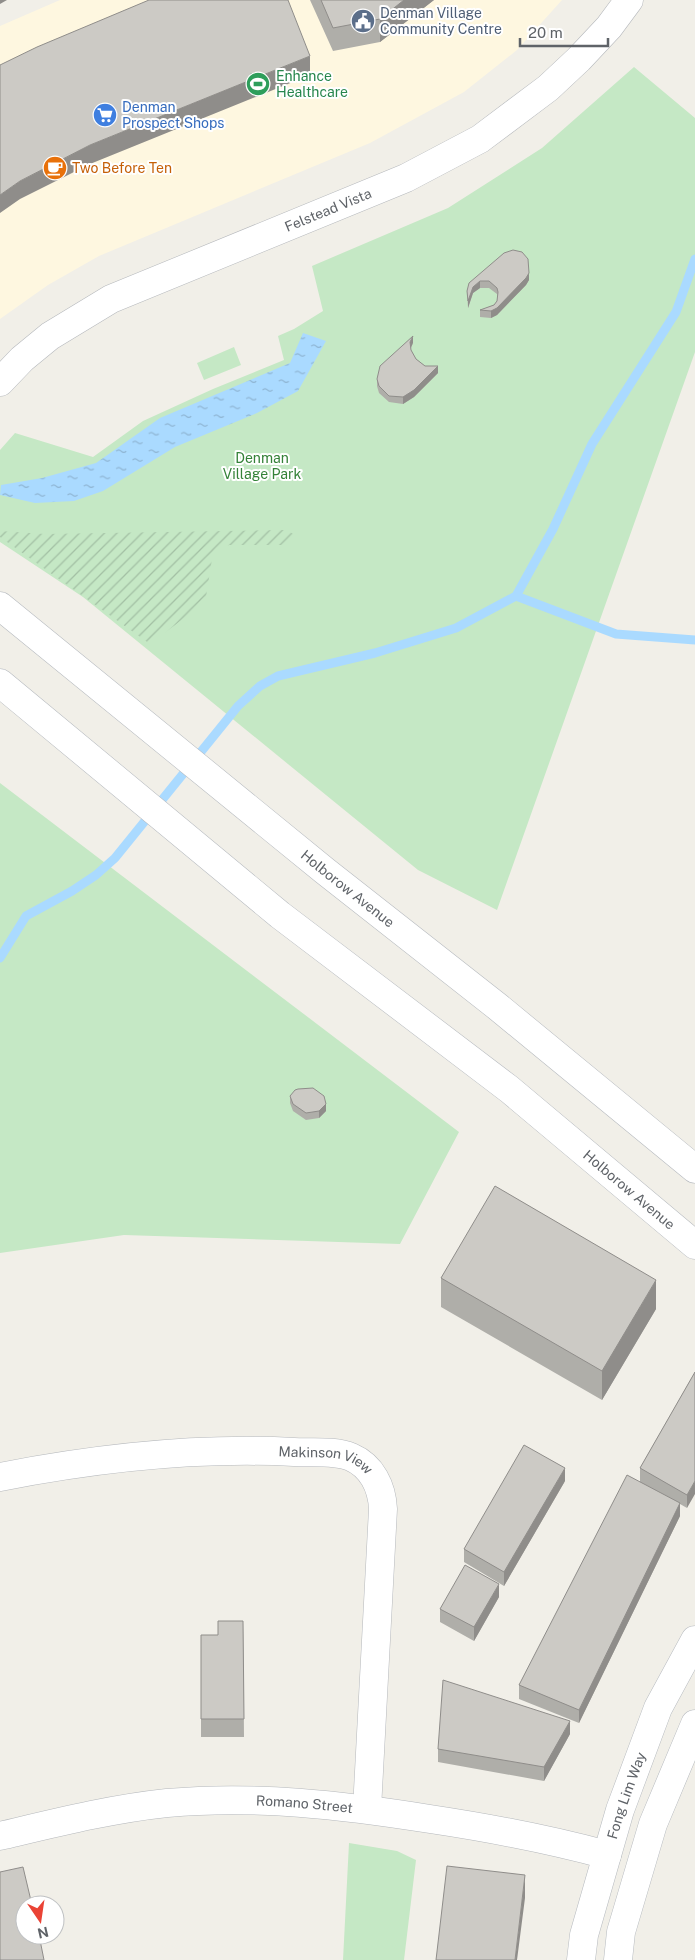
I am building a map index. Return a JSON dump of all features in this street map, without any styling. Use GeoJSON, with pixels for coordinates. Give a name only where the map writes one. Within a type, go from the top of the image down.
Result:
{"type":"FeatureCollection","features":[{"type":"Feature","properties":{"kind":"street","name":"Felstead Vista"},"geometry":{"type":"LineString","coordinates":[[0,382],[22,359],[50,336],[111,299],[406,178],[480,139],[548,88],[609,27],[630,0]]}},
{"type":"Feature","properties":{"kind":"street","name":"Holborow Avenue"},"geometry":{"type":"LineString","coordinates":[[0,606],[325,871],[498,1007],[695,1169]]}},
{"type":"Feature","properties":{"kind":"street","name":"Holborow Avenue"},"geometry":{"type":"LineString","coordinates":[[0,684],[280,915],[509,1089],[695,1245]]}},
{"type":"Feature","properties":{"kind":"street","name":"Makinson View"},"geometry":{"type":"LineString","coordinates":[[0,1478],[103,1459],[218,1450],[342,1454],[363,1464],[378,1484],[383,1509],[367,1809]]}},
{"type":"Feature","properties":{"kind":"street","name":"Fong Lim Way"},"geometry":{"type":"LineString","coordinates":[[581,1960],[584,1935],[620,1810],[658,1708],[695,1640]]}},
{"type":"Feature","properties":{"kind":"street"},"geometry":{"type":"LineString","coordinates":[[618,1960],[621,1932],[653,1824],[695,1724]]}},
{"type":"Feature","properties":{"kind":"street","name":"Romano Street"},"geometry":{"type":"LineString","coordinates":[[0,1836],[117,1810],[166,1803],[216,1800],[267,1800],[367,1809],[532,1836],[607,1855]]}},
{"type":"Feature","properties":{"kind":"shaded area"},"geometry":{"type":"Polygon","coordinates":[[[60,0],[562,0],[517,50],[464,92],[370,143],[99,256],[48,285],[0,319],[0,26],[60,0]]]}},
{"type":"Feature","properties":{"kind":"green space","name":"Denman Village Park"},"geometry":{"type":"Polygon","coordinates":[[[634,67],[695,118],[695,352],[497,910],[418,870],[83,597],[0,542],[0,450],[15,433],[93,457],[143,421],[213,389],[284,360],[278,336],[294,329],[323,311],[312,266],[448,208],[542,148],[634,67]]]}},
{"type":"Feature","properties":{"kind":"green space"},"geometry":{"type":"Polygon","coordinates":[[[234,347],[241,365],[204,380],[197,363],[234,347]]]}},
{"type":"Feature","properties":{"kind":"green space"},"geometry":{"type":"Polygon","coordinates":[[[286,530],[297,536],[282,545],[229,545],[217,552],[212,559],[206,597],[196,609],[150,644],[0,537],[0,531],[45,534],[286,530]]]}},
{"type":"Feature","properties":{"kind":"green space"},"geometry":{"type":"Polygon","coordinates":[[[0,783],[459,1132],[400,1244],[124,1235],[0,1253],[0,783]]]}},
{"type":"Feature","properties":{"kind":"green space"},"geometry":{"type":"Polygon","coordinates":[[[349,1843],[397,1851],[416,1860],[404,1960],[343,1960],[349,1843]]]}},
{"type":"Feature","properties":{"kind":"water"},"geometry":{"type":"Polygon","coordinates":[[[303,333],[326,341],[298,391],[257,413],[175,447],[103,491],[74,501],[35,503],[0,495],[1,485],[42,478],[96,463],[160,418],[290,363],[303,333]]]}},
{"type":"Feature","properties":{"kind":"building","name":"Denman Prospect Shops"},"geometry":{"type":"Polygon","coordinates":[[[149,0],[288,0],[310,56],[90,145],[20,181],[0,195],[0,65],[37,47],[149,0]]]}},
{"type":"Feature","properties":{"kind":"building"},"geometry":{"type":"Polygon","coordinates":[[[321,0],[404,0],[380,19],[333,28],[321,0]]]}},
{"type":"Feature","properties":{"kind":"building"},"geometry":{"type":"Polygon","coordinates":[[[513,250],[522,252],[528,259],[529,273],[497,308],[491,311],[480,310],[494,305],[497,301],[497,288],[489,281],[480,281],[473,287],[468,301],[467,291],[469,283],[504,253],[513,250]]]}},
{"type":"Feature","properties":{"kind":"building"},"geometry":{"type":"Polygon","coordinates":[[[413,336],[410,342],[411,350],[416,359],[425,366],[438,366],[414,390],[403,397],[389,396],[379,386],[377,379],[380,366],[413,336]]]}},
{"type":"Feature","properties":{"kind":"building"},"geometry":{"type":"Polygon","coordinates":[[[313,1088],[324,1096],[326,1104],[319,1111],[306,1113],[293,1104],[290,1096],[295,1090],[313,1088]]]}},
{"type":"Feature","properties":{"kind":"building"},"geometry":{"type":"Polygon","coordinates":[[[495,1186],[656,1280],[602,1371],[441,1278],[495,1186]]]}},
{"type":"Feature","properties":{"kind":"building"},"geometry":{"type":"Polygon","coordinates":[[[695,1372],[695,1481],[687,1495],[640,1468],[695,1372]]]}},
{"type":"Feature","properties":{"kind":"building"},"geometry":{"type":"Polygon","coordinates":[[[524,1445],[565,1468],[504,1572],[464,1549],[524,1445]]]}},
{"type":"Feature","properties":{"kind":"building"},"geometry":{"type":"Polygon","coordinates":[[[627,1475],[680,1503],[579,1710],[519,1685],[627,1475]]]}},
{"type":"Feature","properties":{"kind":"building"},"geometry":{"type":"Polygon","coordinates":[[[465,1565],[499,1584],[474,1627],[440,1609],[465,1565]]]}},
{"type":"Feature","properties":{"kind":"building"},"geometry":{"type":"Polygon","coordinates":[[[218,1621],[243,1621],[244,1719],[201,1719],[201,1635],[218,1635],[218,1621]]]}},
{"type":"Feature","properties":{"kind":"building"},"geometry":{"type":"Polygon","coordinates":[[[443,1680],[570,1721],[544,1767],[438,1749],[443,1680]]]}},
{"type":"Feature","properties":{"kind":"building"},"geometry":{"type":"Polygon","coordinates":[[[447,1866],[525,1875],[515,1960],[436,1960],[447,1866]]]}},
{"type":"Feature","properties":{"kind":"building"},"geometry":{"type":"Polygon","coordinates":[[[23,1867],[30,1895],[15,1895],[15,1945],[41,1945],[44,1960],[0,1960],[0,1872],[23,1867]]]}},
{"type":"Feature","properties":{"kind":"waterway"},"geometry":{"type":"LineString","coordinates":[[0,958],[26,916],[72,891],[96,875],[115,858],[238,706],[260,686],[278,676],[375,653],[456,628],[516,596],[553,529],[592,444],[676,312],[695,259]]}},
{"type":"Feature","properties":{"kind":"waterway"},"geometry":{"type":"LineString","coordinates":[[516,596],[616,634],[695,640]]}},
{"type":"Feature","properties":{"kind":"place","name":"Denman Village Community Centre"},"geometry":{"type":"Point","coordinates":[363,21]}},
{"type":"Feature","properties":{"kind":"place","name":"Enhance Healthcare"},"geometry":{"type":"Point","coordinates":[258,84]}},
{"type":"Feature","properties":{"kind":"place","name":"Denman Prospect Shops"},"geometry":{"type":"Point","coordinates":[105,115]}},
{"type":"Feature","properties":{"kind":"place","name":"Two Before Ten"},"geometry":{"type":"Point","coordinates":[55,168]}}]}
